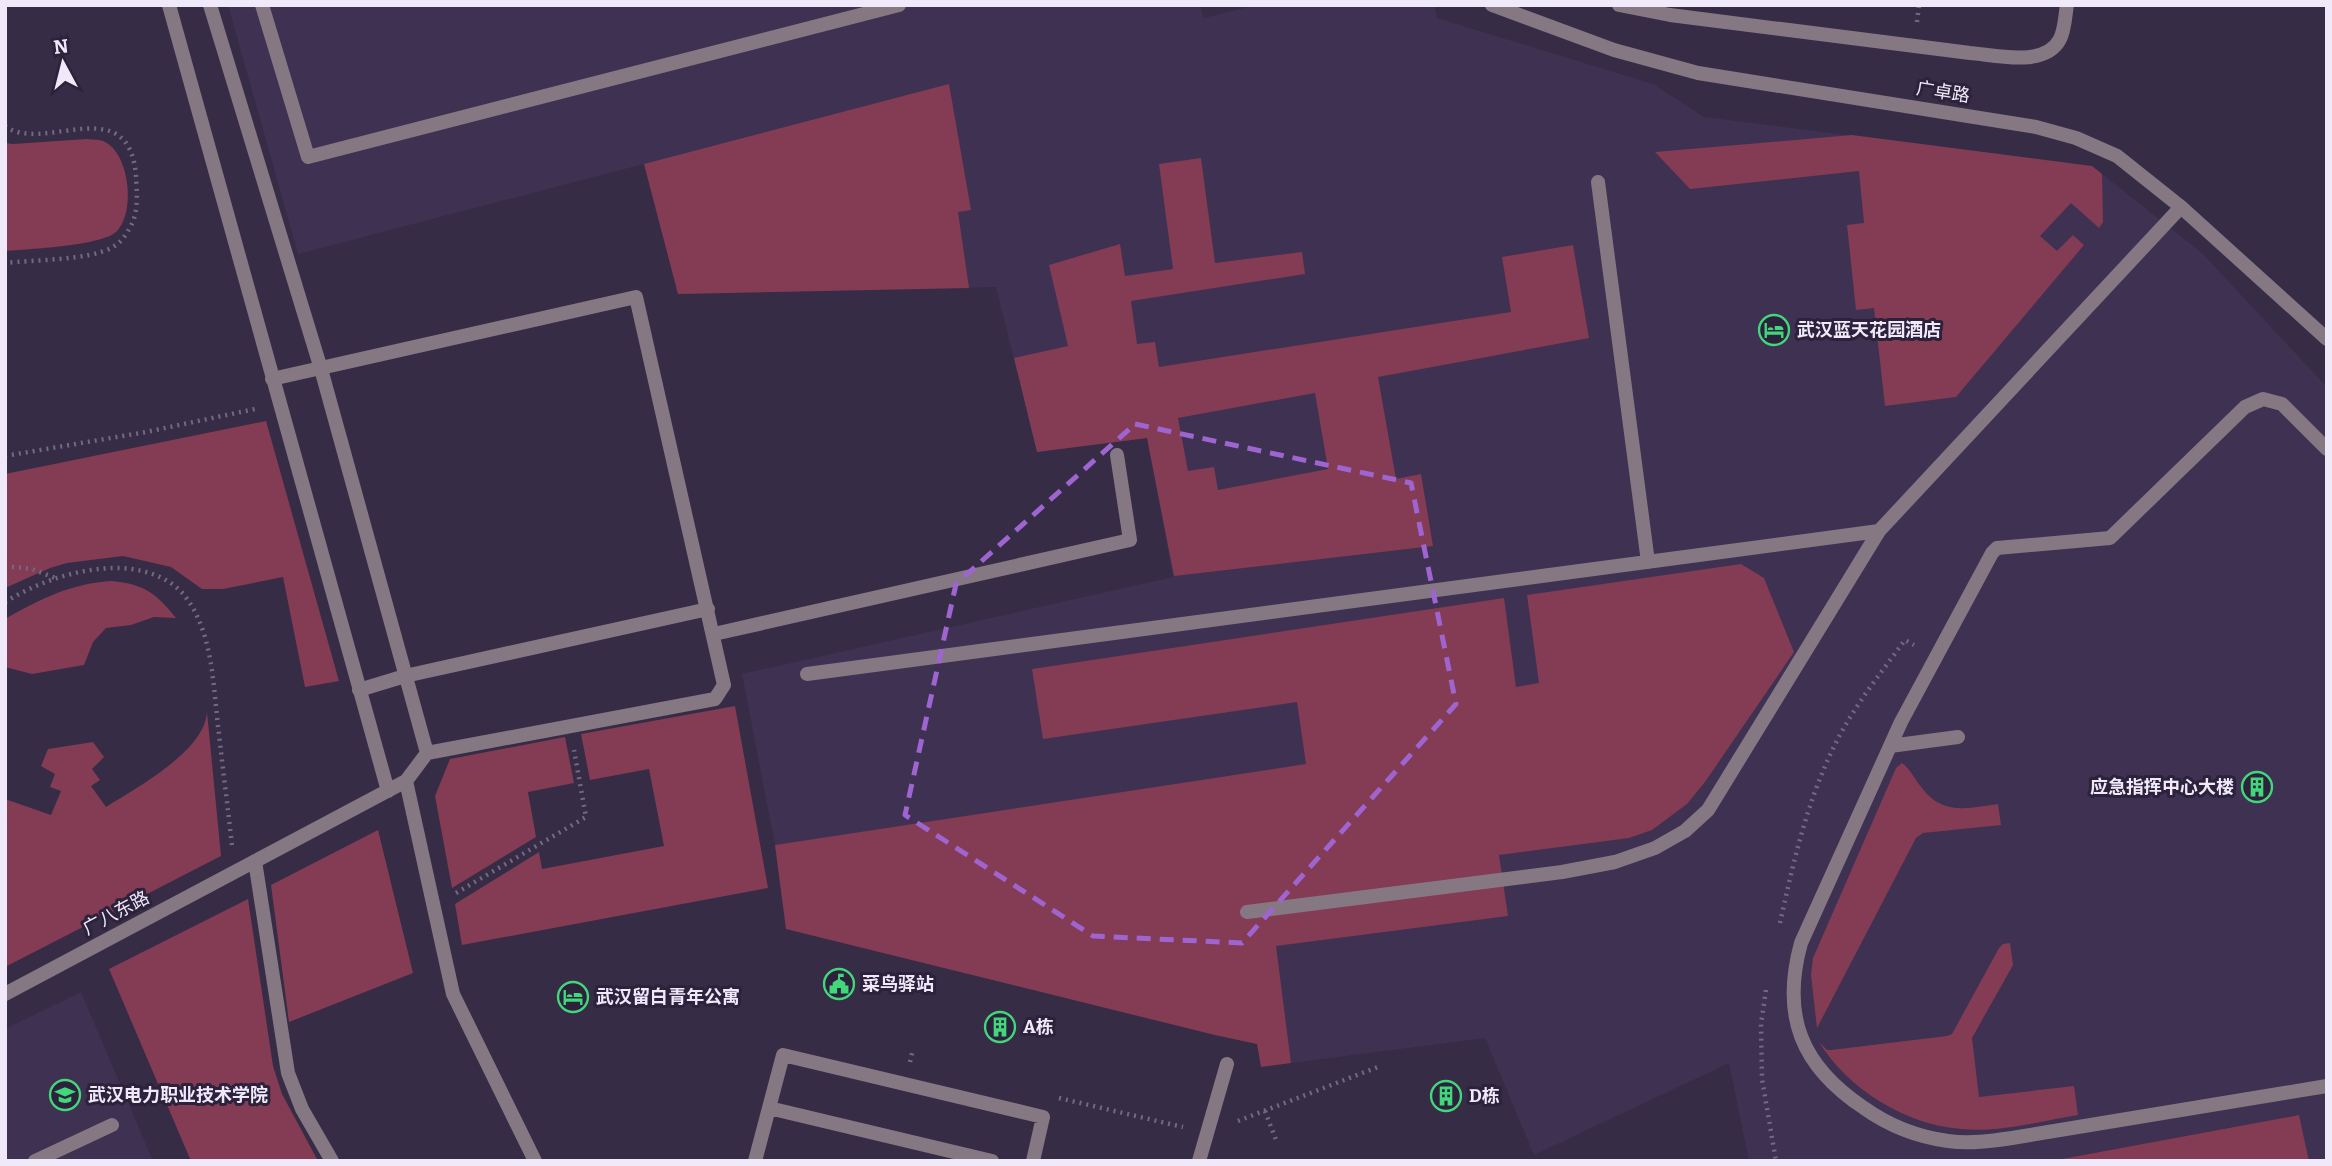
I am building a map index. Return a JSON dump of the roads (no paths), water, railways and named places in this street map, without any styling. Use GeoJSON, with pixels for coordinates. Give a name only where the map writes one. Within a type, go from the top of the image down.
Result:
{"type":"FeatureCollection","features":[{"type":"Feature","properties":{"kind":"street"},"geometry":{"type":"LineString","coordinates":[[169,5],[278,404],[388,790]]}},
{"type":"Feature","properties":{"kind":"street"},"geometry":{"type":"LineString","coordinates":[[210,5],[321,369],[427,753]]}},
{"type":"Feature","properties":{"kind":"street"},"geometry":{"type":"LineString","coordinates":[[262,5],[308,158],[899,5]]}},
{"type":"Feature","properties":{"kind":"street","name":"广卓路"},"geometry":{"type":"LineString","coordinates":[[1492,5],[1614,50],[1698,74],[2036,127],[2117,156],[2181,207],[2327,339]]}},
{"type":"Feature","properties":{"kind":"street"},"geometry":{"type":"LineString","coordinates":[[1619,5],[1670,15],[1970,53],[2024,57],[2044,54],[2053,48],[2060,38],[2067,5]]}},
{"type":"Feature","properties":{"kind":"street"},"geometry":{"type":"LineString","coordinates":[[1598,182],[1648,562]]}},
{"type":"Feature","properties":{"kind":"street"},"geometry":{"type":"LineString","coordinates":[[1247,912],[1562,872],[1615,862],[1655,848],[1685,831],[1707,810],[1879,531],[2181,207]]}},
{"type":"Feature","properties":{"kind":"street"},"geometry":{"type":"LineString","coordinates":[[272,379],[636,297],[724,685],[715,699],[427,753],[407,780],[453,994],[535,1161]]}},
{"type":"Feature","properties":{"kind":"street"},"geometry":{"type":"LineString","coordinates":[[2327,449],[2282,404],[2263,399],[2245,407],[2110,538],[1997,548],[1890,746],[1801,943],[1793,988],[1798,1028],[1818,1069],[1851,1100],[1894,1126],[1946,1141],[1968,1143],[2012,1139],[2327,1086]]}},
{"type":"Feature","properties":{"kind":"street"},"geometry":{"type":"LineString","coordinates":[[714,634],[1130,540],[1117,455]]}},
{"type":"Feature","properties":{"kind":"street"},"geometry":{"type":"LineString","coordinates":[[807,674],[1879,531]]}},
{"type":"Feature","properties":{"kind":"street"},"geometry":{"type":"LineString","coordinates":[[359,690],[405,676],[708,609]]}},
{"type":"Feature","properties":{"kind":"street"},"geometry":{"type":"LineString","coordinates":[[1890,746],[1958,737]]}},
{"type":"Feature","properties":{"kind":"street","name":"广八东路"},"geometry":{"type":"LineString","coordinates":[[5,994],[407,780]]}},
{"type":"Feature","properties":{"kind":"street"},"geometry":{"type":"LineString","coordinates":[[245,867],[288,1073],[302,1109],[332,1161]]}},
{"type":"Feature","properties":{"kind":"street"},"geometry":{"type":"LineString","coordinates":[[755,1161],[783,1055],[1044,1116],[1033,1161]]}},
{"type":"Feature","properties":{"kind":"street"},"geometry":{"type":"LineString","coordinates":[[1199,1161],[1227,1064]]}},
{"type":"Feature","properties":{"kind":"street"},"geometry":{"type":"LineString","coordinates":[[769,1108],[992,1161]]}},
{"type":"Feature","properties":{"kind":"street"},"geometry":{"type":"LineString","coordinates":[[35,1161],[112,1125]]}},
{"type":"Feature","properties":{"kind":"place","name":"武汉蓝天花园酒店"},"geometry":{"type":"Point","coordinates":[1774,330]}},
{"type":"Feature","properties":{"kind":"place","name":"应急指挥中心大楼"},"geometry":{"type":"Point","coordinates":[2257,787]}},
{"type":"Feature","properties":{"kind":"place","name":"菜鸟驿站"},"geometry":{"type":"Point","coordinates":[839,984]}},
{"type":"Feature","properties":{"kind":"place","name":"武汉留白青年公寓"},"geometry":{"type":"Point","coordinates":[573,997]}},
{"type":"Feature","properties":{"kind":"place","name":"A栋"},"geometry":{"type":"Point","coordinates":[1000,1027]}},
{"type":"Feature","properties":{"kind":"place","name":"武汉电力职业技术学院"},"geometry":{"type":"Point","coordinates":[65,1095]}},
{"type":"Feature","properties":{"kind":"place","name":"D栋"},"geometry":{"type":"Point","coordinates":[1446,1096]}}]}
